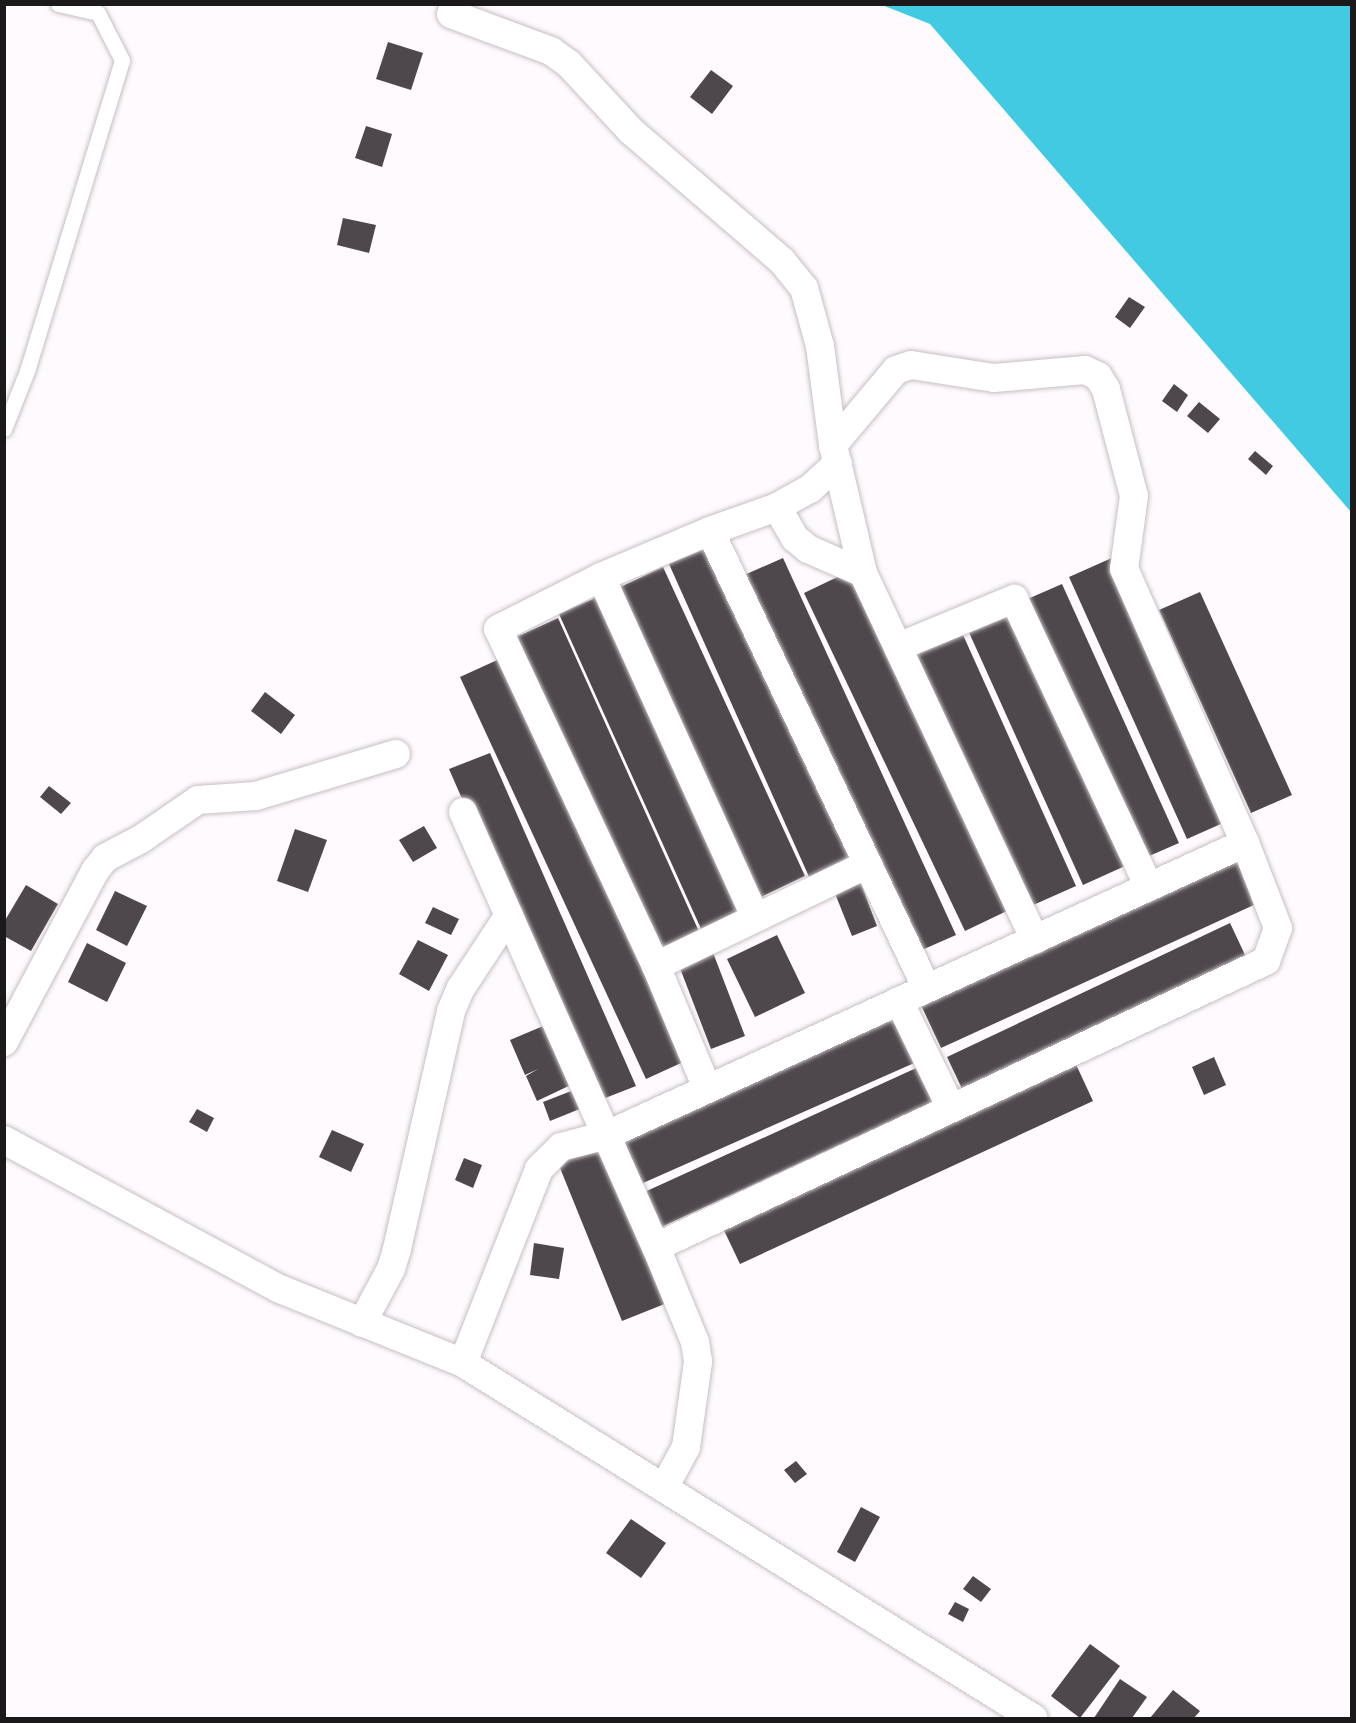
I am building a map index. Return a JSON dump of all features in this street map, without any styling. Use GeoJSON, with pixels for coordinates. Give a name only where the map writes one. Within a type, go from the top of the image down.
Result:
{"type":"FeatureCollection","features":[{"type":"Feature","properties":{"kind":"street"},"geometry":{"type":"LineString","coordinates":[[452,14],[551,51],[569,64],[631,131],[782,261],[804,288],[813,318],[836,454],[863,573],[1035,940]]}},
{"type":"Feature","properties":{"kind":"street"},"geometry":{"type":"LineString","coordinates":[[656,1247],[1266,961],[1278,928],[1245,843],[1124,569],[1134,496],[1106,389],[1098,376],[1085,370],[994,378],[911,365],[896,370],[810,489],[777,507],[710,531],[601,577],[498,629],[656,966],[707,1088]]}},
{"type":"Feature","properties":{"kind":"street"},"geometry":{"type":"LineString","coordinates":[[777,507],[795,538],[808,549],[863,573]]}},
{"type":"Feature","properties":{"kind":"street"},"geometry":{"type":"LineString","coordinates":[[710,531],[866,865],[926,987]]}},
{"type":"Feature","properties":{"kind":"street"},"geometry":{"type":"LineString","coordinates":[[601,577],[755,916]]}},
{"type":"Feature","properties":{"kind":"street"},"geometry":{"type":"LineString","coordinates":[[898,646],[1014,600],[1149,887]]}},
{"type":"Feature","properties":{"kind":"street"},"geometry":{"type":"LineString","coordinates":[[4,1042],[94,871],[105,858],[141,839],[198,800],[256,796],[396,754]]}},
{"type":"Feature","properties":{"kind":"street"},"geometry":{"type":"LineString","coordinates":[[463,812],[689,1325],[698,1362],[686,1447],[665,1486]]}},
{"type":"Feature","properties":{"kind":"street"},"geometry":{"type":"LineString","coordinates":[[463,1363],[539,1169],[561,1147],[607,1135],[926,987],[1035,940],[1245,843]]}},
{"type":"Feature","properties":{"kind":"street"},"geometry":{"type":"LineString","coordinates":[[656,966],[755,916],[866,865]]}},
{"type":"Feature","properties":{"kind":"street"},"geometry":{"type":"LineString","coordinates":[[362,1323],[397,1249],[452,1011],[461,988],[509,915]]}},
{"type":"Feature","properties":{"kind":"street"},"geometry":{"type":"LineString","coordinates":[[899,1001],[951,1108]]}},
{"type":"Feature","properties":{"kind":"street"},"geometry":{"type":"LineString","coordinates":[[4,1140],[280,1289],[463,1363],[665,1486],[1033,1719]]}},
{"type":"Feature","properties":{"kind":"lane"},"geometry":{"type":"LineString","coordinates":[[4,429],[27,371],[122,60],[98,13],[58,4]]}},
{"type":"Feature","properties":{"kind":"water"},"geometry":{"type":"Polygon","coordinates":[[[882,5],[1351,5],[1351,512],[930,24],[882,5]]]}},
{"type":"Feature","properties":{"kind":"building"},"geometry":{"type":"Polygon","coordinates":[[[388,42],[423,53],[411,90],[376,79],[388,42]]]}},
{"type":"Feature","properties":{"kind":"building"},"geometry":{"type":"Polygon","coordinates":[[[711,70],[733,86],[712,114],[690,97],[711,70]]]}},
{"type":"Feature","properties":{"kind":"building"},"geometry":{"type":"Polygon","coordinates":[[[366,126],[392,134],[382,167],[355,158],[366,126]]]}},
{"type":"Feature","properties":{"kind":"building"},"geometry":{"type":"Polygon","coordinates":[[[343,218],[376,225],[369,253],[337,245],[343,218]]]}},
{"type":"Feature","properties":{"kind":"building"},"geometry":{"type":"Polygon","coordinates":[[[1129,297],[1145,307],[1130,328],[1115,317],[1129,297]]]}},
{"type":"Feature","properties":{"kind":"building"},"geometry":{"type":"Polygon","coordinates":[[[1174,384],[1188,395],[1177,412],[1162,401],[1174,384]]]}},
{"type":"Feature","properties":{"kind":"building"},"geometry":{"type":"Polygon","coordinates":[[[1199,402],[1220,419],[1208,433],[1187,416],[1199,402]]]}},
{"type":"Feature","properties":{"kind":"building"},"geometry":{"type":"Polygon","coordinates":[[[1255,451],[1273,466],[1266,475],[1248,459],[1255,451]]]}},
{"type":"Feature","properties":{"kind":"building"},"geometry":{"type":"Polygon","coordinates":[[[712,546],[853,860],[810,879],[669,564],[712,546]]]}},
{"type":"Feature","properties":{"kind":"building"},"geometry":{"type":"Polygon","coordinates":[[[1114,557],[1232,819],[1187,839],[1069,577],[1114,557]]]}},
{"type":"Feature","properties":{"kind":"building"},"geometry":{"type":"Polygon","coordinates":[[[783,558],[956,935],[915,953],[742,576],[783,558]]]}},
{"type":"Feature","properties":{"kind":"building"},"geometry":{"type":"Polygon","coordinates":[[[663,567],[805,876],[761,897],[618,588],[663,567]]]}},
{"type":"Feature","properties":{"kind":"building"},"geometry":{"type":"Polygon","coordinates":[[[850,571],[1011,909],[965,931],[804,593],[850,571]]]}},
{"type":"Feature","properties":{"kind":"building"},"geometry":{"type":"Polygon","coordinates":[[[1062,584],[1179,843],[1140,860],[1023,601],[1062,584]]]}},
{"type":"Feature","properties":{"kind":"building"},"geometry":{"type":"Polygon","coordinates":[[[1200,592],[1292,795],[1251,813],[1159,610],[1200,592]]]}},
{"type":"Feature","properties":{"kind":"building"},"geometry":{"type":"Polygon","coordinates":[[[604,594],[746,911],[702,931],[559,614],[604,594]]]}},
{"type":"Feature","properties":{"kind":"building"},"geometry":{"type":"Polygon","coordinates":[[[1009,608],[1125,866],[1083,885],[967,628],[1009,608]]]}},
{"type":"Feature","properties":{"kind":"building"},"geometry":{"type":"Polygon","coordinates":[[[558,618],[701,936],[655,957],[512,639],[558,618]]]}},
{"type":"Feature","properties":{"kind":"building"},"geometry":{"type":"Polygon","coordinates":[[[959,626],[1076,886],[1031,906],[913,647],[959,626]]]}},
{"type":"Feature","properties":{"kind":"building"},"geometry":{"type":"Polygon","coordinates":[[[506,656],[692,1058],[646,1079],[460,677],[506,656]]]}},
{"type":"Feature","properties":{"kind":"building"},"geometry":{"type":"Polygon","coordinates":[[[265,692],[295,715],[281,734],[251,711],[265,692]]]}},
{"type":"Feature","properties":{"kind":"building"},"geometry":{"type":"Polygon","coordinates":[[[490,753],[636,1086],[595,1102],[449,769],[490,753]]]}},
{"type":"Feature","properties":{"kind":"building"},"geometry":{"type":"Polygon","coordinates":[[[49,786],[71,803],[61,814],[40,797],[49,786]]]}},
{"type":"Feature","properties":{"kind":"building"},"geometry":{"type":"Polygon","coordinates":[[[424,826],[437,848],[413,862],[399,840],[424,826]]]}},
{"type":"Feature","properties":{"kind":"building"},"geometry":{"type":"Polygon","coordinates":[[[295,829],[327,840],[308,892],[277,881],[295,829]]]}},
{"type":"Feature","properties":{"kind":"building"},"geometry":{"type":"Polygon","coordinates":[[[1236,859],[1256,904],[941,1048],[920,1003],[1236,859]]]}},
{"type":"Feature","properties":{"kind":"building"},"geometry":{"type":"Polygon","coordinates":[[[860,881],[877,926],[852,936],[834,891],[860,881]]]}},
{"type":"Feature","properties":{"kind":"building"},"geometry":{"type":"Polygon","coordinates":[[[26,885],[58,904],[31,951],[4,936],[4,922],[26,885]]]}},
{"type":"Feature","properties":{"kind":"building"},"geometry":{"type":"Polygon","coordinates":[[[115,891],[147,906],[127,946],[96,930],[115,891]]]}},
{"type":"Feature","properties":{"kind":"building"},"geometry":{"type":"Polygon","coordinates":[[[433,907],[459,919],[451,935],[425,923],[433,907]]]}},
{"type":"Feature","properties":{"kind":"building"},"geometry":{"type":"Polygon","coordinates":[[[1230,923],[1246,957],[963,1091],[947,1057],[1230,923]]]}},
{"type":"Feature","properties":{"kind":"building"},"geometry":{"type":"Polygon","coordinates":[[[777,935],[805,993],[755,1017],[727,959],[777,935]]]}},
{"type":"Feature","properties":{"kind":"building"},"geometry":{"type":"Polygon","coordinates":[[[418,940],[448,955],[429,991],[399,974],[418,940]]]}},
{"type":"Feature","properties":{"kind":"building"},"geometry":{"type":"Polygon","coordinates":[[[87,943],[126,963],[107,1002],[68,982],[87,943]]]}},
{"type":"Feature","properties":{"kind":"building"},"geometry":{"type":"Polygon","coordinates":[[[712,950],[745,1036],[711,1049],[678,963],[712,950]]]}},
{"type":"Feature","properties":{"kind":"building"},"geometry":{"type":"Polygon","coordinates":[[[899,1011],[921,1060],[634,1187],[612,1139],[899,1011]]]}},
{"type":"Feature","properties":{"kind":"building"},"geometry":{"type":"Polygon","coordinates":[[[548,1024],[575,1083],[537,1101],[526,1076],[538,1069],[525,1075],[510,1040],[548,1024]]]}},
{"type":"Feature","properties":{"kind":"building"},"geometry":{"type":"Polygon","coordinates":[[[1214,1057],[1226,1085],[1204,1095],[1192,1067],[1214,1057]]]}},
{"type":"Feature","properties":{"kind":"building"},"geometry":{"type":"Polygon","coordinates":[[[1073,1058],[1093,1101],[740,1264],[720,1222],[1073,1058]]]}},
{"type":"Feature","properties":{"kind":"building"},"geometry":{"type":"Polygon","coordinates":[[[925,1064],[941,1098],[655,1230],[638,1195],[925,1064]]]}},
{"type":"Feature","properties":{"kind":"building"},"geometry":{"type":"Polygon","coordinates":[[[579,1088],[587,1106],[550,1121],[543,1102],[579,1088]]]}},
{"type":"Feature","properties":{"kind":"building"},"geometry":{"type":"Polygon","coordinates":[[[197,1109],[214,1118],[207,1132],[189,1122],[197,1109]]]}},
{"type":"Feature","properties":{"kind":"building"},"geometry":{"type":"Polygon","coordinates":[[[332,1130],[364,1144],[351,1172],[319,1157],[332,1130]]]}},
{"type":"Feature","properties":{"kind":"building"},"geometry":{"type":"Polygon","coordinates":[[[603,1145],[667,1303],[622,1321],[558,1163],[603,1145]]]}},
{"type":"Feature","properties":{"kind":"building"},"geometry":{"type":"Polygon","coordinates":[[[464,1158],[482,1165],[473,1188],[455,1180],[464,1158]]]}},
{"type":"Feature","properties":{"kind":"building"},"geometry":{"type":"Polygon","coordinates":[[[534,1243],[564,1248],[559,1279],[530,1275],[534,1243]]]}},
{"type":"Feature","properties":{"kind":"building"},"geometry":{"type":"Polygon","coordinates":[[[796,1461],[807,1474],[795,1483],[784,1470],[796,1461]]]}},
{"type":"Feature","properties":{"kind":"building"},"geometry":{"type":"Polygon","coordinates":[[[861,1507],[880,1517],[855,1562],[837,1552],[861,1507]]]}},
{"type":"Feature","properties":{"kind":"building"},"geometry":{"type":"Polygon","coordinates":[[[631,1519],[666,1543],[641,1578],[606,1553],[631,1519]]]}},
{"type":"Feature","properties":{"kind":"building"},"geometry":{"type":"Polygon","coordinates":[[[973,1576],[991,1589],[981,1602],[963,1589],[973,1576]]]}},
{"type":"Feature","properties":{"kind":"building"},"geometry":{"type":"Polygon","coordinates":[[[955,1602],[969,1609],[963,1622],[948,1614],[955,1602]]]}},
{"type":"Feature","properties":{"kind":"building"},"geometry":{"type":"Polygon","coordinates":[[[1090,1644],[1120,1666],[1080,1718],[1051,1696],[1090,1644]]]}},
{"type":"Feature","properties":{"kind":"building"},"geometry":{"type":"Polygon","coordinates":[[[1120,1679],[1147,1697],[1132,1718],[1094,1718],[1120,1679]]]}},
{"type":"Feature","properties":{"kind":"building"},"geometry":{"type":"Polygon","coordinates":[[[1173,1690],[1200,1711],[1194,1718],[1150,1718],[1173,1690]]]}}]}
